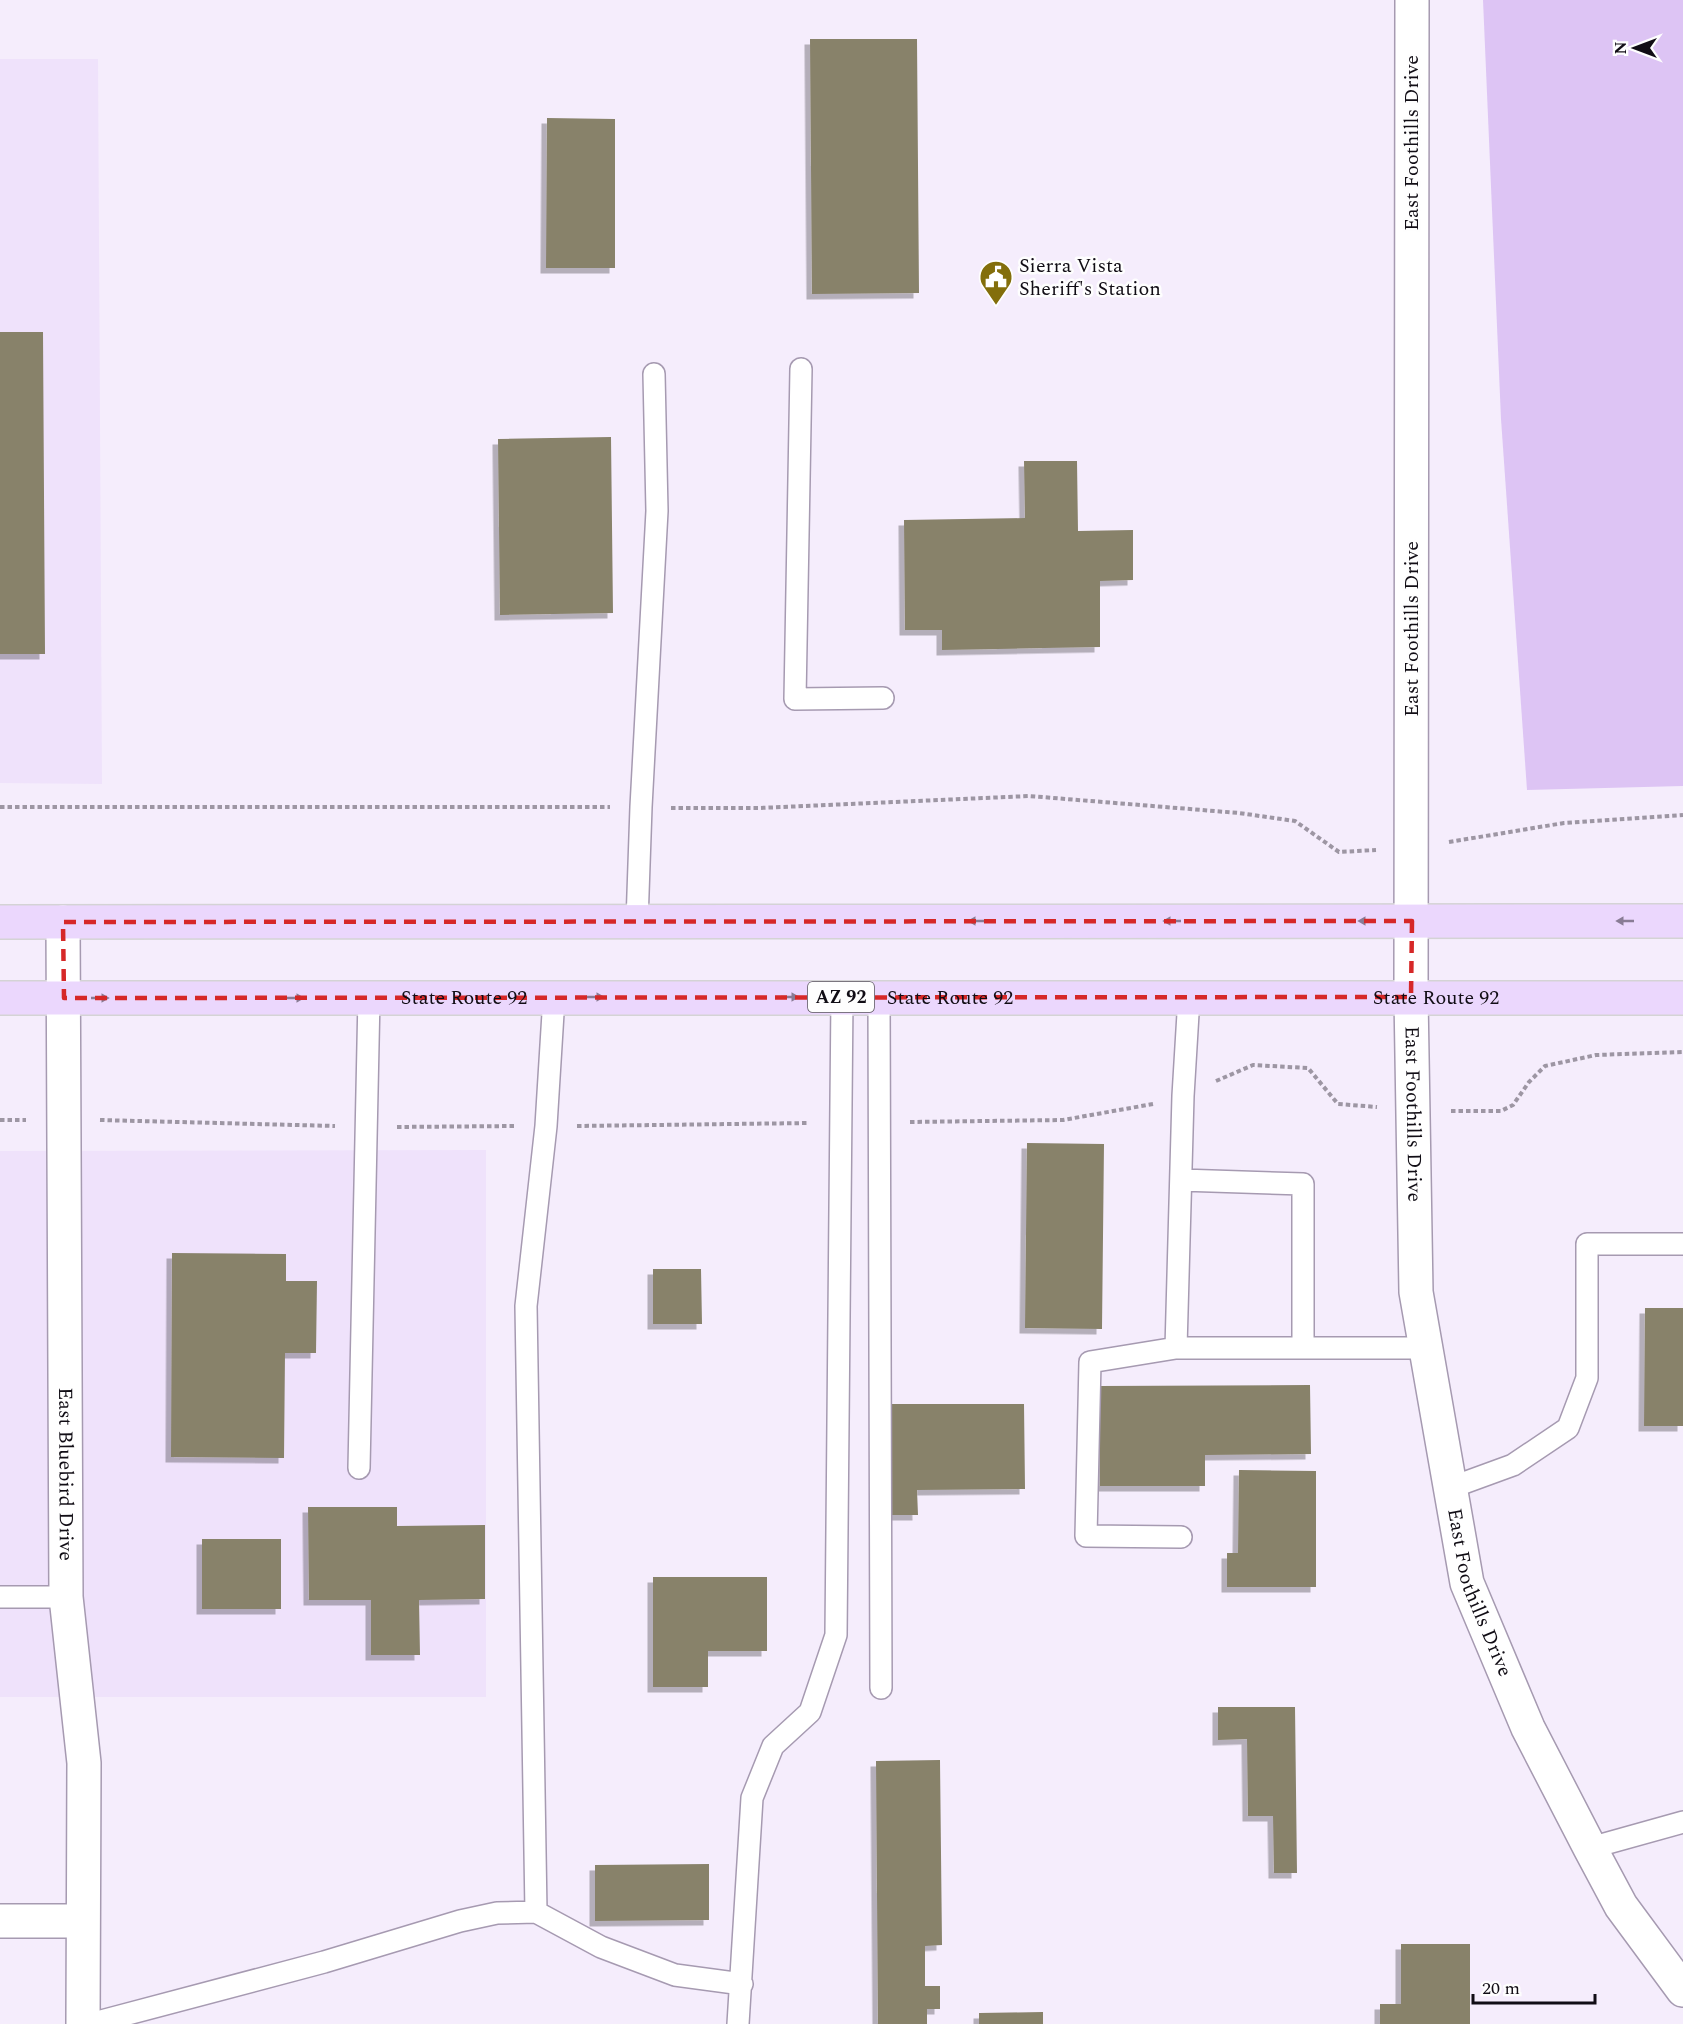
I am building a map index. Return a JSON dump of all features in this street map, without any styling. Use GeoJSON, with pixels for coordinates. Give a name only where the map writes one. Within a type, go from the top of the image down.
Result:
{"type":"FeatureCollection","features":[{"type":"Feature","properties":{"kind":"main road"},"geometry":{"type":"LineString","coordinates":[[0,922],[1683,921]]}},
{"type":"Feature","properties":{"kind":"main road","name":"State Route 92"},"geometry":{"type":"LineString","coordinates":[[0,998],[1683,998]]}},
{"type":"Feature","properties":{"kind":"street","name":"East Foothills Drive"},"geometry":{"type":"LineString","coordinates":[[1412,0],[1413,848],[1411,997],[1416,1292],[1467,1583],[1528,1728],[1590,1848],[1621,1906],[1683,1990]]}},
{"type":"Feature","properties":{"kind":"street","name":"East Bluebird Drive"},"geometry":{"type":"LineString","coordinates":[[63,922],[66,1119],[66,1597],[84,1762],[83,2024]]}},
{"type":"Feature","properties":{"kind":"street"},"geometry":{"type":"LineString","coordinates":[[0,1921],[82,1921]]}},
{"type":"Feature","properties":{"kind":"lane"},"geometry":{"type":"LineString","coordinates":[[801,369],[795,699],[883,698]]}},
{"type":"Feature","properties":{"kind":"lane"},"geometry":{"type":"LineString","coordinates":[[637,922],[657,511],[654,374]]}},
{"type":"Feature","properties":{"kind":"lane"},"geometry":{"type":"LineString","coordinates":[[359,1468],[364,1127],[369,997]]}},
{"type":"Feature","properties":{"kind":"lane"},"geometry":{"type":"LineString","coordinates":[[536,1912],[526,1306],[546,1126],[554,997]]}},
{"type":"Feature","properties":{"kind":"lane"},"geometry":{"type":"LineString","coordinates":[[738,2024],[752,1798],[773,1746],[810,1712],[836,1635],[842,997]]}},
{"type":"Feature","properties":{"kind":"lane"},"geometry":{"type":"LineString","coordinates":[[879,997],[881,1688]]}},
{"type":"Feature","properties":{"kind":"lane"},"geometry":{"type":"LineString","coordinates":[[1176,1348],[1183,1096],[1189,997]]}},
{"type":"Feature","properties":{"kind":"lane"},"geometry":{"type":"LineString","coordinates":[[1181,1180],[1303,1184],[1303,1348]]}},
{"type":"Feature","properties":{"kind":"lane"},"geometry":{"type":"LineString","coordinates":[[1450,1488],[1513,1465],[1568,1428],[1587,1378],[1587,1244],[1683,1244]]}},
{"type":"Feature","properties":{"kind":"lane"},"geometry":{"type":"LineString","coordinates":[[1181,1537],[1086,1536],[1090,1362],[1176,1348],[1425,1348]]}},
{"type":"Feature","properties":{"kind":"lane"},"geometry":{"type":"LineString","coordinates":[[0,1597],[66,1597]]}},
{"type":"Feature","properties":{"kind":"lane"},"geometry":{"type":"LineString","coordinates":[[1590,1848],[1683,1822]]}},
{"type":"Feature","properties":{"kind":"lane"},"geometry":{"type":"LineString","coordinates":[[90,2024],[324,1962],[460,1921],[497,1913],[536,1912],[601,1947],[675,1975],[742,1984]]}},
{"type":"Feature","properties":{"kind":"path"},"geometry":{"type":"LineString","coordinates":[[0,807],[759,808],[1029,796],[1239,813],[1295,821],[1339,852],[1413,848],[1564,823],[1683,815]]}},
{"type":"Feature","properties":{"kind":"path"},"geometry":{"type":"LineString","coordinates":[[879,1122],[1063,1120],[1133,1109],[1183,1096],[1252,1065],[1308,1068],[1338,1104],[1412,1110],[1501,1111],[1513,1105],[1529,1082],[1545,1066],[1596,1055],[1683,1052]]}},
{"type":"Feature","properties":{"kind":"path"},"geometry":{"type":"LineString","coordinates":[[0,1120],[66,1119],[364,1127],[840,1123]]}},
{"type":"Feature","properties":{"kind":"highlighted area"},"geometry":{"type":"Polygon","coordinates":[[[1412,921],[1411,997],[64,998],[63,922],[1412,921]]]}},
{"type":"Feature","properties":{"kind":"shaded area"},"geometry":{"type":"Polygon","coordinates":[[[1483,0],[1683,0],[1683,786],[1527,790],[1501,419],[1483,0]]]}},
{"type":"Feature","properties":{"kind":"shaded area"},"geometry":{"type":"Polygon","coordinates":[[[0,59],[98,59],[102,784],[0,783],[0,59]]]}},
{"type":"Feature","properties":{"kind":"shaded area"},"geometry":{"type":"Polygon","coordinates":[[[486,1150],[486,1697],[0,1697],[0,1151],[486,1150]]]}},
{"type":"Feature","properties":{"kind":"building"},"geometry":{"type":"Polygon","coordinates":[[[810,39],[917,39],[919,293],[812,294],[810,39]]]}},
{"type":"Feature","properties":{"kind":"building"},"geometry":{"type":"Polygon","coordinates":[[[547,118],[615,119],[615,268],[546,268],[547,118]]]}},
{"type":"Feature","properties":{"kind":"building"},"geometry":{"type":"Polygon","coordinates":[[[0,332],[43,332],[45,654],[0,654],[0,332]]]}},
{"type":"Feature","properties":{"kind":"building"},"geometry":{"type":"Polygon","coordinates":[[[611,437],[613,613],[500,615],[498,439],[611,437]]]}},
{"type":"Feature","properties":{"kind":"building"},"geometry":{"type":"Polygon","coordinates":[[[1024,461],[1077,461],[1078,531],[1133,530],[1133,580],[1100,581],[1100,647],[942,650],[942,630],[905,630],[904,520],[1025,518],[1024,461]]]}},
{"type":"Feature","properties":{"kind":"building"},"geometry":{"type":"Polygon","coordinates":[[[1027,1143],[1104,1144],[1102,1329],[1025,1328],[1027,1143]]]}},
{"type":"Feature","properties":{"kind":"building"},"geometry":{"type":"Polygon","coordinates":[[[172,1253],[286,1254],[286,1281],[317,1281],[316,1353],[285,1353],[284,1458],[171,1457],[172,1253]]]}},
{"type":"Feature","properties":{"kind":"building"},"geometry":{"type":"Polygon","coordinates":[[[653,1269],[701,1269],[702,1324],[653,1324],[653,1269]]]}},
{"type":"Feature","properties":{"kind":"building"},"geometry":{"type":"Polygon","coordinates":[[[1645,1308],[1683,1308],[1683,1426],[1644,1426],[1645,1308]]]}},
{"type":"Feature","properties":{"kind":"building"},"geometry":{"type":"Polygon","coordinates":[[[1310,1385],[1311,1454],[1205,1455],[1205,1486],[1100,1486],[1099,1386],[1310,1385]]]}},
{"type":"Feature","properties":{"kind":"building"},"geometry":{"type":"Polygon","coordinates":[[[885,1404],[1024,1404],[1025,1489],[917,1490],[918,1515],[886,1515],[885,1404]]]}},
{"type":"Feature","properties":{"kind":"building"},"geometry":{"type":"Polygon","coordinates":[[[1239,1470],[1316,1471],[1316,1587],[1227,1587],[1227,1553],[1238,1553],[1239,1470]]]}},
{"type":"Feature","properties":{"kind":"building"},"geometry":{"type":"Polygon","coordinates":[[[308,1507],[397,1507],[397,1526],[485,1525],[485,1599],[419,1600],[420,1655],[371,1655],[371,1600],[309,1600],[308,1507]]]}},
{"type":"Feature","properties":{"kind":"building"},"geometry":{"type":"Polygon","coordinates":[[[202,1539],[281,1539],[281,1609],[202,1609],[202,1539]]]}},
{"type":"Feature","properties":{"kind":"building"},"geometry":{"type":"Polygon","coordinates":[[[653,1577],[767,1577],[767,1651],[708,1651],[708,1687],[653,1687],[653,1577]]]}},
{"type":"Feature","properties":{"kind":"building"},"geometry":{"type":"Polygon","coordinates":[[[1218,1707],[1295,1707],[1297,1873],[1274,1873],[1273,1816],[1248,1816],[1247,1739],[1218,1740],[1218,1707]]]}},
{"type":"Feature","properties":{"kind":"building"},"geometry":{"type":"Polygon","coordinates":[[[940,1760],[942,1945],[925,1946],[925,1986],[940,1986],[940,2009],[927,2009],[927,2024],[878,2024],[876,1761],[940,1760]]]}},
{"type":"Feature","properties":{"kind":"building"},"geometry":{"type":"Polygon","coordinates":[[[709,1864],[709,1920],[595,1921],[595,1865],[709,1864]]]}},
{"type":"Feature","properties":{"kind":"building"},"geometry":{"type":"Polygon","coordinates":[[[1401,1944],[1470,1944],[1470,2024],[1380,2024],[1380,2004],[1401,2004],[1401,1944]]]}},
{"type":"Feature","properties":{"kind":"building"},"geometry":{"type":"Polygon","coordinates":[[[1043,2012],[1043,2024],[979,2024],[979,2013],[1043,2012]]]}},
{"type":"Feature","properties":{"kind":"place","name":"Sierra Vista Sheriff's Station"},"geometry":{"type":"Point","coordinates":[996,306]}}]}
